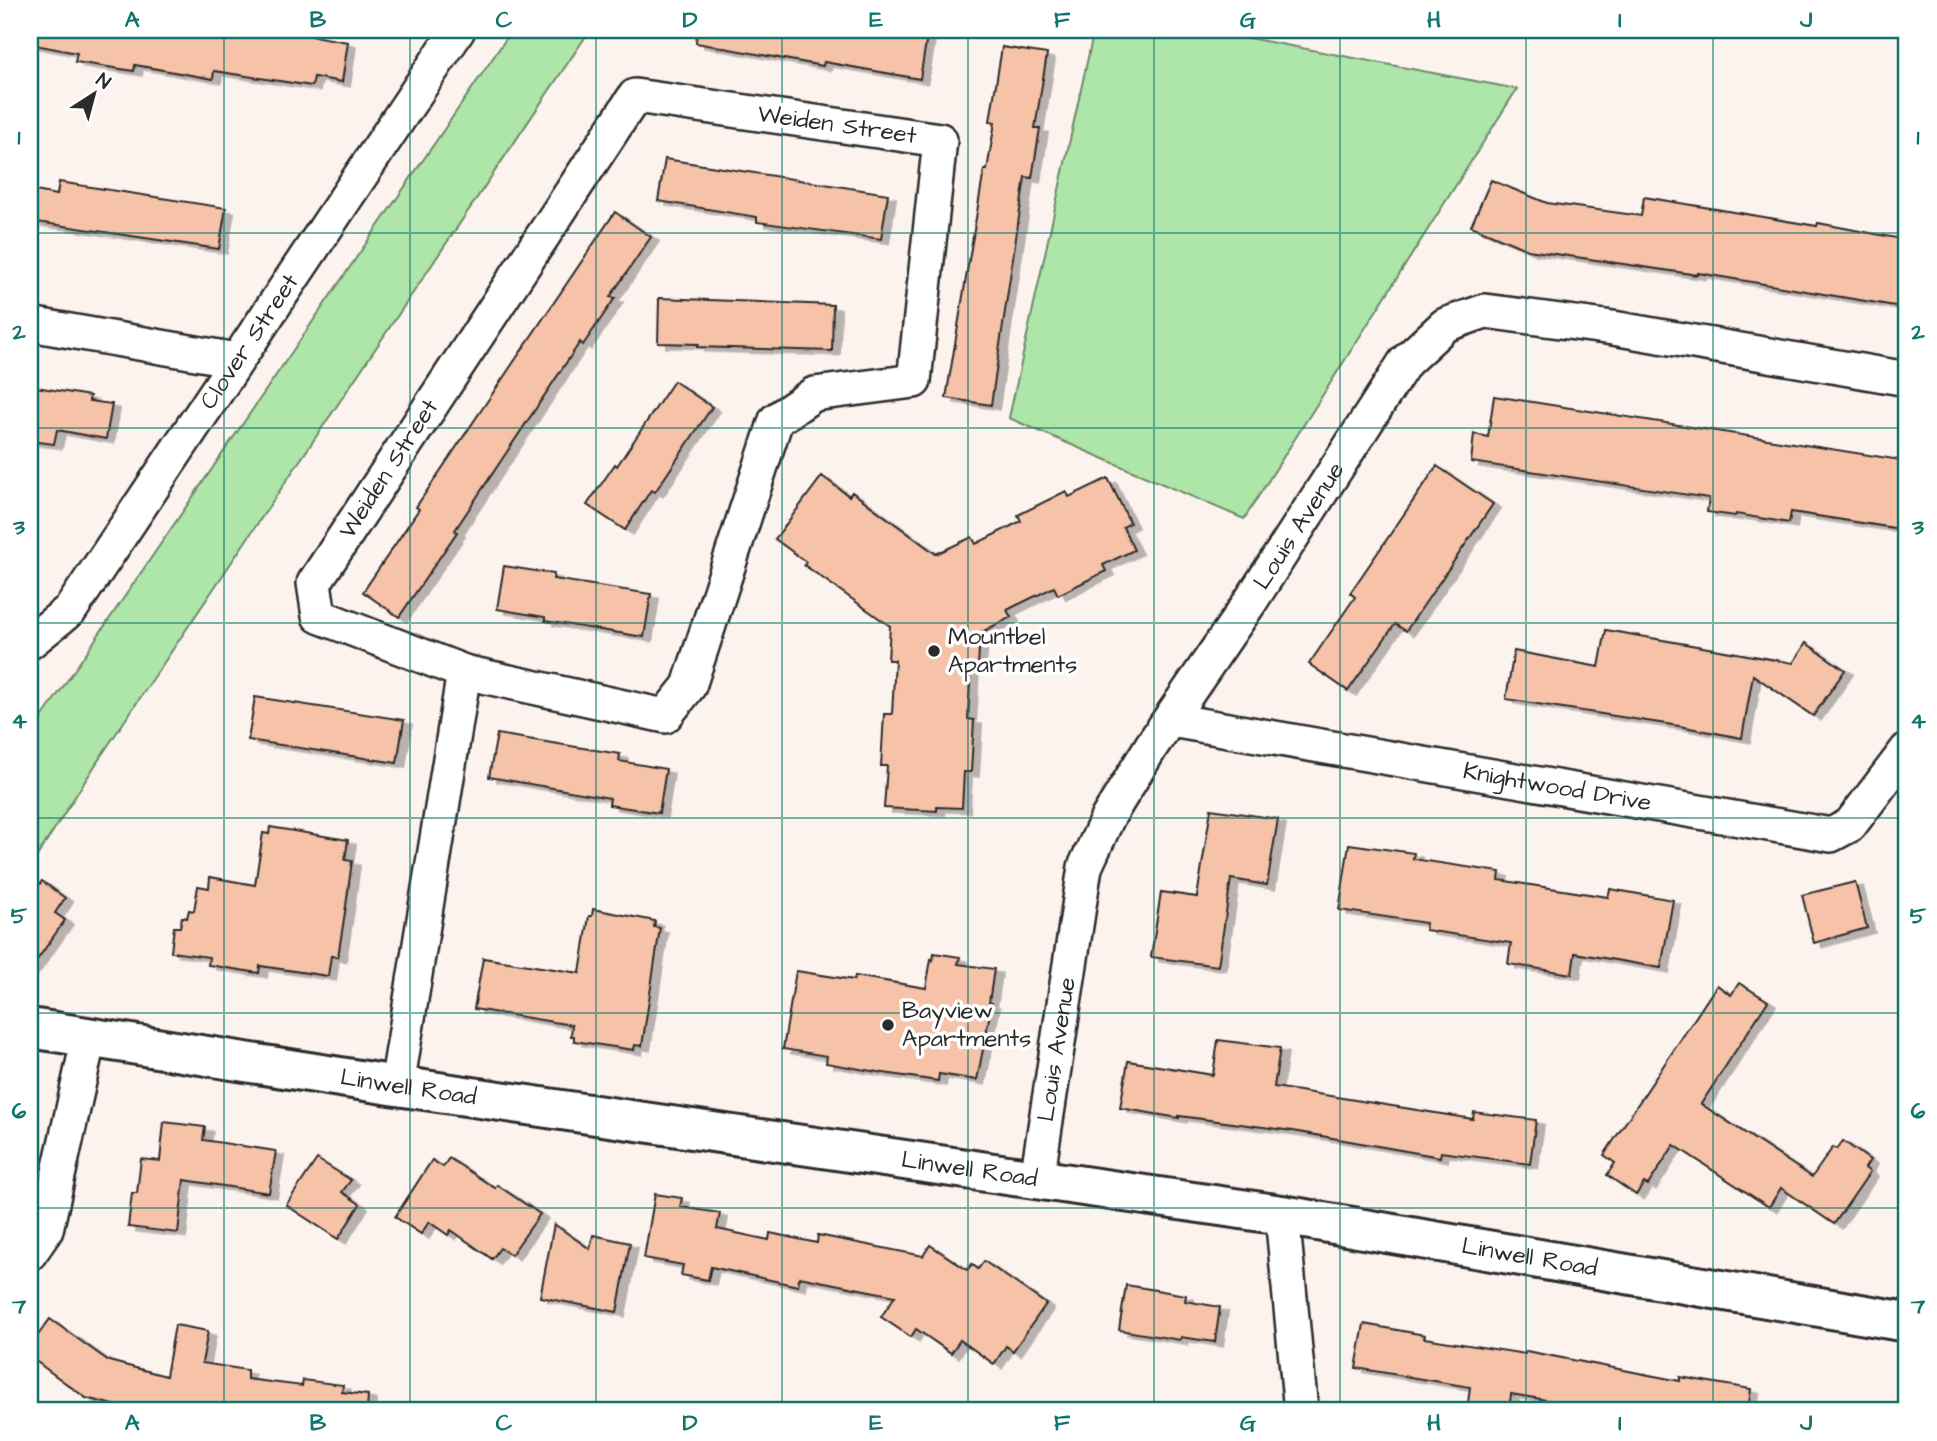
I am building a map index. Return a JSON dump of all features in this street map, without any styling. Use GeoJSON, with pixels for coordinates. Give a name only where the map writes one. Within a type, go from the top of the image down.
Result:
{"type":"FeatureCollection","features":[{"type":"Feature","properties":{"kind":"main road","name":"Linwell Road"},"geometry":{"type":"LineString","coordinates":[[30,1028],[397,1086],[1282,1215],[1907,1322]]}},
{"type":"Feature","properties":{"kind":"street","name":"Clover Street"},"geometry":{"type":"LineString","coordinates":[[30,642],[71,609],[458,30]]}},
{"type":"Feature","properties":{"kind":"street","name":"Weiden Street"},"geometry":{"type":"LineString","coordinates":[[635,96],[940,140],[914,381],[814,394],[776,420],[689,686],[666,716],[464,672],[319,616],[314,583],[635,96]]}},
{"type":"Feature","properties":{"kind":"street","name":"Louis Avenue"},"geometry":{"type":"LineString","coordinates":[[1037,1179],[1085,867],[1108,817],[1152,745],[1250,603],[1405,362],[1445,325],[1485,311],[1613,328],[1907,379]]}},
{"type":"Feature","properties":{"kind":"street"},"geometry":{"type":"LineString","coordinates":[[30,324],[236,360]]}},
{"type":"Feature","properties":{"kind":"street"},"geometry":{"type":"LineString","coordinates":[[397,1086],[464,672]]}},
{"type":"Feature","properties":{"kind":"street","name":"Knightwood Drive"},"geometry":{"type":"LineString","coordinates":[[1171,720],[1830,835],[1850,825],[1907,750]]}},
{"type":"Feature","properties":{"kind":"street"},"geometry":{"type":"LineString","coordinates":[[30,1253],[46,1230],[89,1037]]}},
{"type":"Feature","properties":{"kind":"street"},"geometry":{"type":"LineString","coordinates":[[1282,1215],[1301,1411]]}},
{"type":"Feature","properties":{"kind":"green space"},"geometry":{"type":"Polygon","coordinates":[[[512,30],[590,30],[103,753],[30,867],[30,735],[512,30]]]}},
{"type":"Feature","properties":{"kind":"green space"},"geometry":{"type":"Polygon","coordinates":[[[1094,30],[1207,30],[1517,89],[1244,519],[1009,418],[1094,30]]]}},
{"type":"Feature","properties":{"kind":"building"},"geometry":{"type":"Polygon","coordinates":[[[30,30],[160,30],[193,35],[193,30],[244,30],[277,35],[279,30],[348,42],[342,82],[314,77],[312,86],[214,71],[213,79],[135,65],[134,71],[75,62],[77,53],[30,44],[30,30]]]}},
{"type":"Feature","properties":{"kind":"building"},"geometry":{"type":"Polygon","coordinates":[[[697,30],[891,30],[927,36],[920,79],[824,62],[823,66],[696,43],[697,30]]]}},
{"type":"Feature","properties":{"kind":"building"},"geometry":{"type":"Polygon","coordinates":[[[1002,47],[1047,54],[1035,128],[1040,128],[1032,178],[1025,177],[991,405],[946,398],[984,170],[987,170],[995,122],[990,121],[1002,47]]]}},
{"type":"Feature","properties":{"kind":"building"},"geometry":{"type":"Polygon","coordinates":[[[665,159],[888,194],[881,239],[757,222],[757,217],[658,201],[665,159]]]}},
{"type":"Feature","properties":{"kind":"building"},"geometry":{"type":"Polygon","coordinates":[[[1491,180],[1547,203],[1641,216],[1644,197],[1817,226],[1818,223],[1907,240],[1907,308],[1698,273],[1528,250],[1471,226],[1491,180]]]}},
{"type":"Feature","properties":{"kind":"building"},"geometry":{"type":"Polygon","coordinates":[[[59,182],[226,208],[219,249],[30,221],[30,190],[57,195],[59,182]]]}},
{"type":"Feature","properties":{"kind":"building"},"geometry":{"type":"Polygon","coordinates":[[[615,212],[651,237],[610,297],[615,298],[583,345],[580,342],[399,617],[363,592],[419,509],[416,507],[615,212]]]}},
{"type":"Feature","properties":{"kind":"building"},"geometry":{"type":"Polygon","coordinates":[[[659,298],[833,305],[832,351],[697,347],[699,344],[658,343],[659,298]]]}},
{"type":"Feature","properties":{"kind":"building"},"geometry":{"type":"Polygon","coordinates":[[[674,381],[712,407],[655,492],[651,490],[625,530],[587,505],[615,464],[617,466],[674,381]]]}},
{"type":"Feature","properties":{"kind":"building"},"geometry":{"type":"Polygon","coordinates":[[[30,386],[90,396],[89,401],[112,404],[106,439],[57,430],[54,444],[30,441],[30,386]]]}},
{"type":"Feature","properties":{"kind":"building"},"geometry":{"type":"Polygon","coordinates":[[[1494,396],[1907,461],[1907,530],[1791,512],[1789,523],[1707,512],[1709,498],[1471,462],[1474,434],[1488,437],[1494,396]]]}},
{"type":"Feature","properties":{"kind":"building"},"geometry":{"type":"Polygon","coordinates":[[[1437,466],[1493,504],[1406,631],[1395,624],[1348,691],[1309,664],[1355,597],[1350,593],[1437,466]]]}},
{"type":"Feature","properties":{"kind":"building","name":"Mountbel Apartments"},"geometry":{"type":"Polygon","coordinates":[[[822,476],[849,496],[852,492],[936,554],[972,537],[976,544],[1021,521],[1018,515],[1066,491],[1069,497],[1108,478],[1130,523],[1123,527],[1134,550],[1103,565],[1106,571],[1058,595],[1054,587],[1007,610],[1011,617],[980,633],[978,666],[971,666],[968,719],[974,720],[971,772],[964,772],[962,808],[937,807],[937,811],[884,808],[887,766],[881,766],[884,714],[892,714],[895,660],[888,660],[890,626],[804,565],[806,562],[775,539],[822,476]]]}},
{"type":"Feature","properties":{"kind":"building"},"geometry":{"type":"Polygon","coordinates":[[[504,566],[554,574],[553,579],[651,594],[644,637],[545,621],[545,617],[497,609],[504,566]]]}},
{"type":"Feature","properties":{"kind":"building"},"geometry":{"type":"Polygon","coordinates":[[[1606,630],[1793,663],[1806,643],[1845,670],[1813,716],[1753,675],[1742,738],[1506,699],[1514,651],[1599,667],[1606,630]]]}},
{"type":"Feature","properties":{"kind":"building"},"geometry":{"type":"Polygon","coordinates":[[[255,697],[404,720],[397,763],[248,740],[255,697]]]}},
{"type":"Feature","properties":{"kind":"building"},"geometry":{"type":"Polygon","coordinates":[[[497,734],[620,754],[619,761],[666,769],[659,813],[609,805],[610,798],[489,777],[497,734]]]}},
{"type":"Feature","properties":{"kind":"building"},"geometry":{"type":"Polygon","coordinates":[[[1211,809],[1278,819],[1267,885],[1231,879],[1218,966],[1151,957],[1161,892],[1197,897],[1211,809]]]}},
{"type":"Feature","properties":{"kind":"building"},"geometry":{"type":"Polygon","coordinates":[[[270,827],[348,840],[345,860],[352,861],[346,906],[338,957],[331,956],[328,976],[260,966],[259,973],[208,965],[209,957],[171,952],[174,927],[180,927],[182,917],[187,918],[189,910],[194,911],[198,886],[209,888],[210,877],[255,885],[263,833],[269,834],[270,827]]]}},
{"type":"Feature","properties":{"kind":"building"},"geometry":{"type":"Polygon","coordinates":[[[1349,844],[1414,853],[1413,859],[1500,872],[1499,880],[1608,897],[1610,889],[1673,900],[1661,968],[1575,953],[1572,974],[1508,964],[1511,943],[1425,930],[1426,923],[1339,910],[1349,844]]]}},
{"type":"Feature","properties":{"kind":"building"},"geometry":{"type":"Polygon","coordinates":[[[42,881],[65,898],[55,913],[65,920],[30,970],[30,895],[42,881]]]}},
{"type":"Feature","properties":{"kind":"building"},"geometry":{"type":"Polygon","coordinates":[[[1855,882],[1867,928],[1814,943],[1802,895],[1855,882]]]}},
{"type":"Feature","properties":{"kind":"building"},"geometry":{"type":"Polygon","coordinates":[[[593,909],[655,921],[654,927],[660,928],[642,1046],[635,1045],[634,1050],[574,1041],[574,1036],[571,1036],[572,1025],[474,1009],[483,958],[580,973],[589,916],[592,916],[593,909]]]}},
{"type":"Feature","properties":{"kind":"building","name":"Bayview Apartments"},"geometry":{"type":"Polygon","coordinates":[[[934,953],[960,957],[958,964],[994,969],[989,1003],[992,1003],[977,1080],[939,1074],[938,1081],[877,1072],[826,1063],[827,1056],[783,1049],[796,971],[854,980],[855,976],[926,988],[934,953]]]}},
{"type":"Feature","properties":{"kind":"building"},"geometry":{"type":"Polygon","coordinates":[[[1739,983],[1768,1001],[1701,1104],[1812,1177],[1833,1147],[1837,1149],[1843,1141],[1870,1160],[1865,1168],[1870,1172],[1834,1224],[1781,1188],[1769,1207],[1674,1145],[1648,1185],[1644,1183],[1636,1195],[1607,1175],[1615,1163],[1604,1155],[1717,985],[1731,995],[1739,983]]]}},
{"type":"Feature","properties":{"kind":"building"},"geometry":{"type":"Polygon","coordinates":[[[1218,1040],[1280,1048],[1274,1087],[1473,1119],[1474,1112],[1536,1120],[1530,1164],[1441,1152],[1440,1157],[1293,1131],[1179,1118],[1120,1108],[1128,1061],[1213,1075],[1218,1040]]]}},
{"type":"Feature","properties":{"kind":"building"},"geometry":{"type":"Polygon","coordinates":[[[164,1122],[205,1127],[203,1140],[276,1151],[269,1193],[184,1180],[178,1233],[128,1227],[132,1193],[137,1193],[141,1159],[160,1161],[164,1122]]]}},
{"type":"Feature","properties":{"kind":"building"},"geometry":{"type":"Polygon","coordinates":[[[449,1158],[495,1188],[497,1185],[540,1214],[511,1255],[500,1248],[492,1259],[451,1230],[448,1235],[429,1222],[421,1234],[395,1217],[432,1160],[443,1167],[449,1158]]]}},
{"type":"Feature","properties":{"kind":"building"},"geometry":{"type":"Polygon","coordinates":[[[317,1159],[351,1180],[342,1192],[360,1204],[338,1239],[286,1205],[317,1159]]]}},
{"type":"Feature","properties":{"kind":"building"},"geometry":{"type":"Polygon","coordinates":[[[655,1194],[682,1198],[680,1207],[720,1213],[717,1229],[769,1240],[770,1233],[817,1243],[818,1235],[923,1256],[930,1245],[967,1270],[972,1264],[978,1269],[984,1261],[1046,1304],[1013,1351],[1006,1346],[994,1364],[960,1340],[951,1353],[916,1329],[911,1337],[881,1317],[895,1296],[799,1277],[798,1286],[711,1267],[708,1280],[681,1275],[683,1265],[644,1258],[655,1194]]]}},
{"type":"Feature","properties":{"kind":"building"},"geometry":{"type":"Polygon","coordinates":[[[554,1224],[590,1249],[593,1235],[630,1243],[617,1312],[540,1297],[554,1224]]]}},
{"type":"Feature","properties":{"kind":"building"},"geometry":{"type":"Polygon","coordinates":[[[1126,1285],[1186,1295],[1185,1301],[1220,1307],[1215,1342],[1181,1337],[1180,1340],[1119,1330],[1126,1285]]]}},
{"type":"Feature","properties":{"kind":"building"},"geometry":{"type":"Polygon","coordinates":[[[50,1319],[109,1361],[166,1376],[175,1325],[208,1331],[202,1363],[247,1370],[247,1379],[302,1386],[303,1380],[343,1385],[342,1392],[368,1395],[367,1411],[137,1411],[86,1398],[30,1357],[30,1346],[50,1319]]]}},
{"type":"Feature","properties":{"kind":"building"},"geometry":{"type":"Polygon","coordinates":[[[1364,1324],[1425,1335],[1424,1338],[1525,1354],[1526,1351],[1680,1381],[1680,1377],[1751,1389],[1748,1411],[1611,1411],[1511,1394],[1509,1411],[1467,1411],[1470,1387],[1356,1368],[1364,1324]]]}},
{"type":"Feature","properties":{"kind":"place","name":"Mountbel Apartments"},"geometry":{"type":"Point","coordinates":[934,651]}},
{"type":"Feature","properties":{"kind":"place","name":"Bayview Apartments"},"geometry":{"type":"Point","coordinates":[888,1025]}}]}
